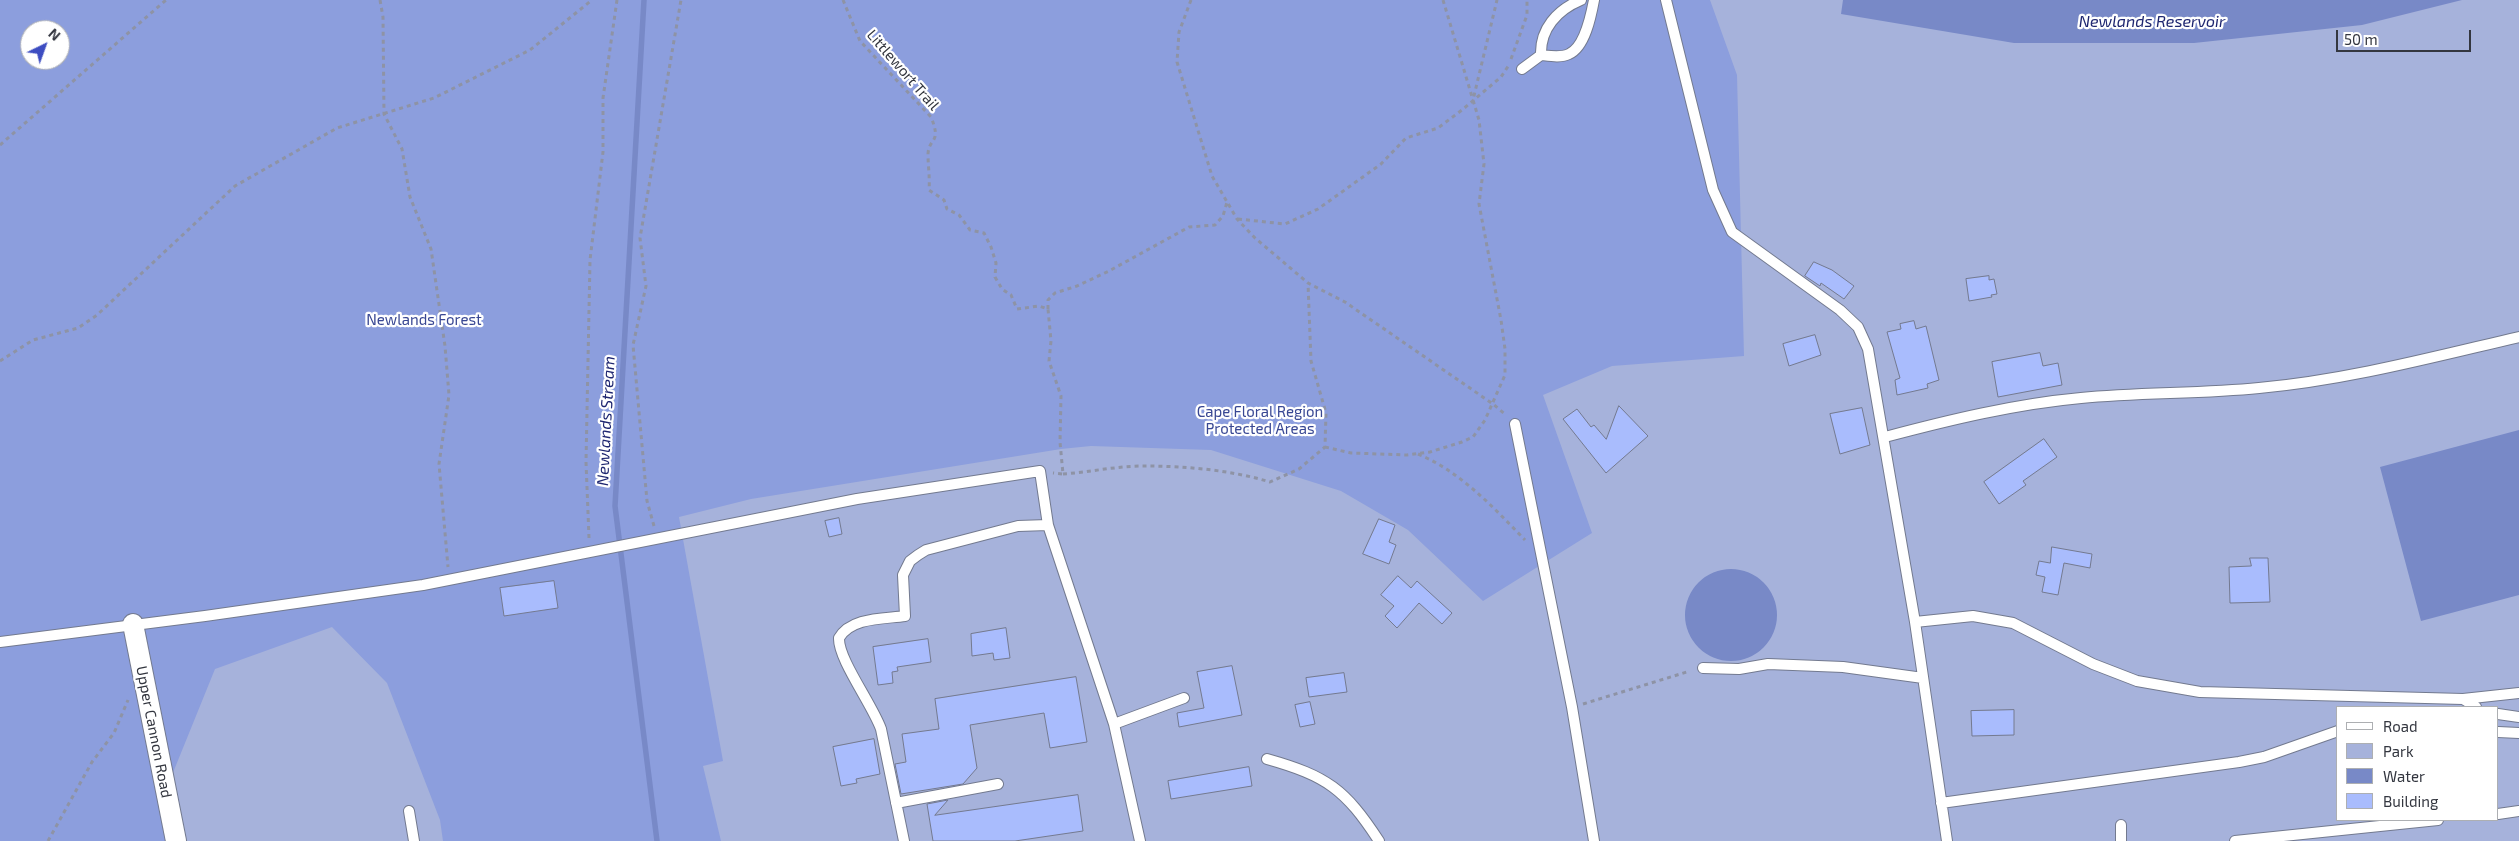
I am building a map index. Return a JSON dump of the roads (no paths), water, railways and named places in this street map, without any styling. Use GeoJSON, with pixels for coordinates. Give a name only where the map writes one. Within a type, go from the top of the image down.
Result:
{"type":"FeatureCollection","features":[{"type":"Feature","properties":{"kind":"street","name":"Upper Cannon Road"},"geometry":{"type":"LineString","coordinates":[[133,624],[176,841]]}},
{"type":"Feature","properties":{"kind":"lane"},"geometry":{"type":"LineString","coordinates":[[1541,56],[1541,42],[1545,31],[1554,17],[1581,0]]}},
{"type":"Feature","properties":{"kind":"lane"},"geometry":{"type":"LineString","coordinates":[[1522,69],[1541,56],[1560,57],[1570,54],[1578,46],[1594,0]]}},
{"type":"Feature","properties":{"kind":"lane"},"geometry":{"type":"LineString","coordinates":[[1666,0],[1713,190],[1732,232],[1840,310],[1858,327],[1868,349],[1885,438],[1915,622],[1947,841]]}},
{"type":"Feature","properties":{"kind":"lane"},"geometry":{"type":"LineString","coordinates":[[1885,438],[1935,424],[2031,405],[2081,398],[2242,390],[2336,378],[2519,337]]}},
{"type":"Feature","properties":{"kind":"lane"},"geometry":{"type":"LineString","coordinates":[[1516,424],[1572,707],[1594,841]]}},
{"type":"Feature","properties":{"kind":"lane"},"geometry":{"type":"LineString","coordinates":[[0,642],[206,616],[449,580],[857,499],[1040,472],[1048,525],[1114,724],[1140,841]]}},
{"type":"Feature","properties":{"kind":"lane"},"geometry":{"type":"LineString","coordinates":[[904,841],[881,729],[876,714],[842,656],[839,638],[842,632],[850,626],[863,622],[905,616],[902,575],[910,562],[926,550],[1018,526],[1048,525]]}},
{"type":"Feature","properties":{"kind":"lane"},"geometry":{"type":"LineString","coordinates":[[1915,622],[1973,616],[2013,623],[2093,664],[2137,681],[2200,692],[2463,699],[2519,693]]}},
{"type":"Feature","properties":{"kind":"lane"},"geometry":{"type":"LineString","coordinates":[[1702,668],[1739,669],[1768,664],[1843,667],[1923,678]]}},
{"type":"Feature","properties":{"kind":"lane"},"geometry":{"type":"LineString","coordinates":[[1114,724],[1184,698]]}},
{"type":"Feature","properties":{"kind":"lane"},"geometry":{"type":"LineString","coordinates":[[2463,699],[2474,706]]}},
{"type":"Feature","properties":{"kind":"lane"},"geometry":{"type":"LineString","coordinates":[[2499,714],[2519,716]]}},
{"type":"Feature","properties":{"kind":"lane"},"geometry":{"type":"LineString","coordinates":[[1942,803],[2239,762],[2264,757],[2336,732]]}},
{"type":"Feature","properties":{"kind":"lane"},"geometry":{"type":"LineString","coordinates":[[2499,732],[2519,733]]}},
{"type":"Feature","properties":{"kind":"lane"},"geometry":{"type":"LineString","coordinates":[[1267,759],[1303,769],[1331,785],[1364,819],[1379,841]]}},
{"type":"Feature","properties":{"kind":"lane"},"geometry":{"type":"LineString","coordinates":[[896,804],[998,784]]}},
{"type":"Feature","properties":{"kind":"lane"},"geometry":{"type":"LineString","coordinates":[[409,811],[414,841]]}},
{"type":"Feature","properties":{"kind":"lane"},"geometry":{"type":"LineString","coordinates":[[2499,814],[2519,811]]}},
{"type":"Feature","properties":{"kind":"lane"},"geometry":{"type":"LineString","coordinates":[[2235,841],[2428,821]]}},
{"type":"Feature","properties":{"kind":"lane"},"geometry":{"type":"LineString","coordinates":[[2120,841],[2121,825]]}},
{"type":"Feature","properties":{"kind":"water","name":"Newlands Reservoir"},"geometry":{"type":"Polygon","coordinates":[[[1843,0],[2462,0],[2362,25],[2194,43],[2014,43],[1841,14],[1843,0]]]}},
{"type":"Feature","properties":{"kind":"water"},"geometry":{"type":"Polygon","coordinates":[[[2519,430],[2519,595],[2421,621],[2380,467],[2519,430]]]}},
{"type":"Feature","properties":{"kind":"water"},"geometry":{"type":"Polygon","coordinates":[[[1731,569],[1748,573],[1763,583],[1773,598],[1777,615],[1773,632],[1763,647],[1748,657],[1731,661],[1714,657],[1699,647],[1689,632],[1685,615],[1689,598],[1699,583],[1714,573],[1731,569]]]}},
{"type":"Feature","properties":{"kind":"waterway","name":"Newlands Stream"},"geometry":{"type":"LineString","coordinates":[[644,0],[615,506],[657,841]]}},
{"type":"Feature","properties":{"kind":"park label","name":"Newlands Forest"},"geometry":{"type":"Point","coordinates":[424,320]}},
{"type":"Feature","properties":{"kind":"park label","name":"Cape Floral Region Protected Areas"},"geometry":{"type":"Point","coordinates":[1260,420]}}]}
